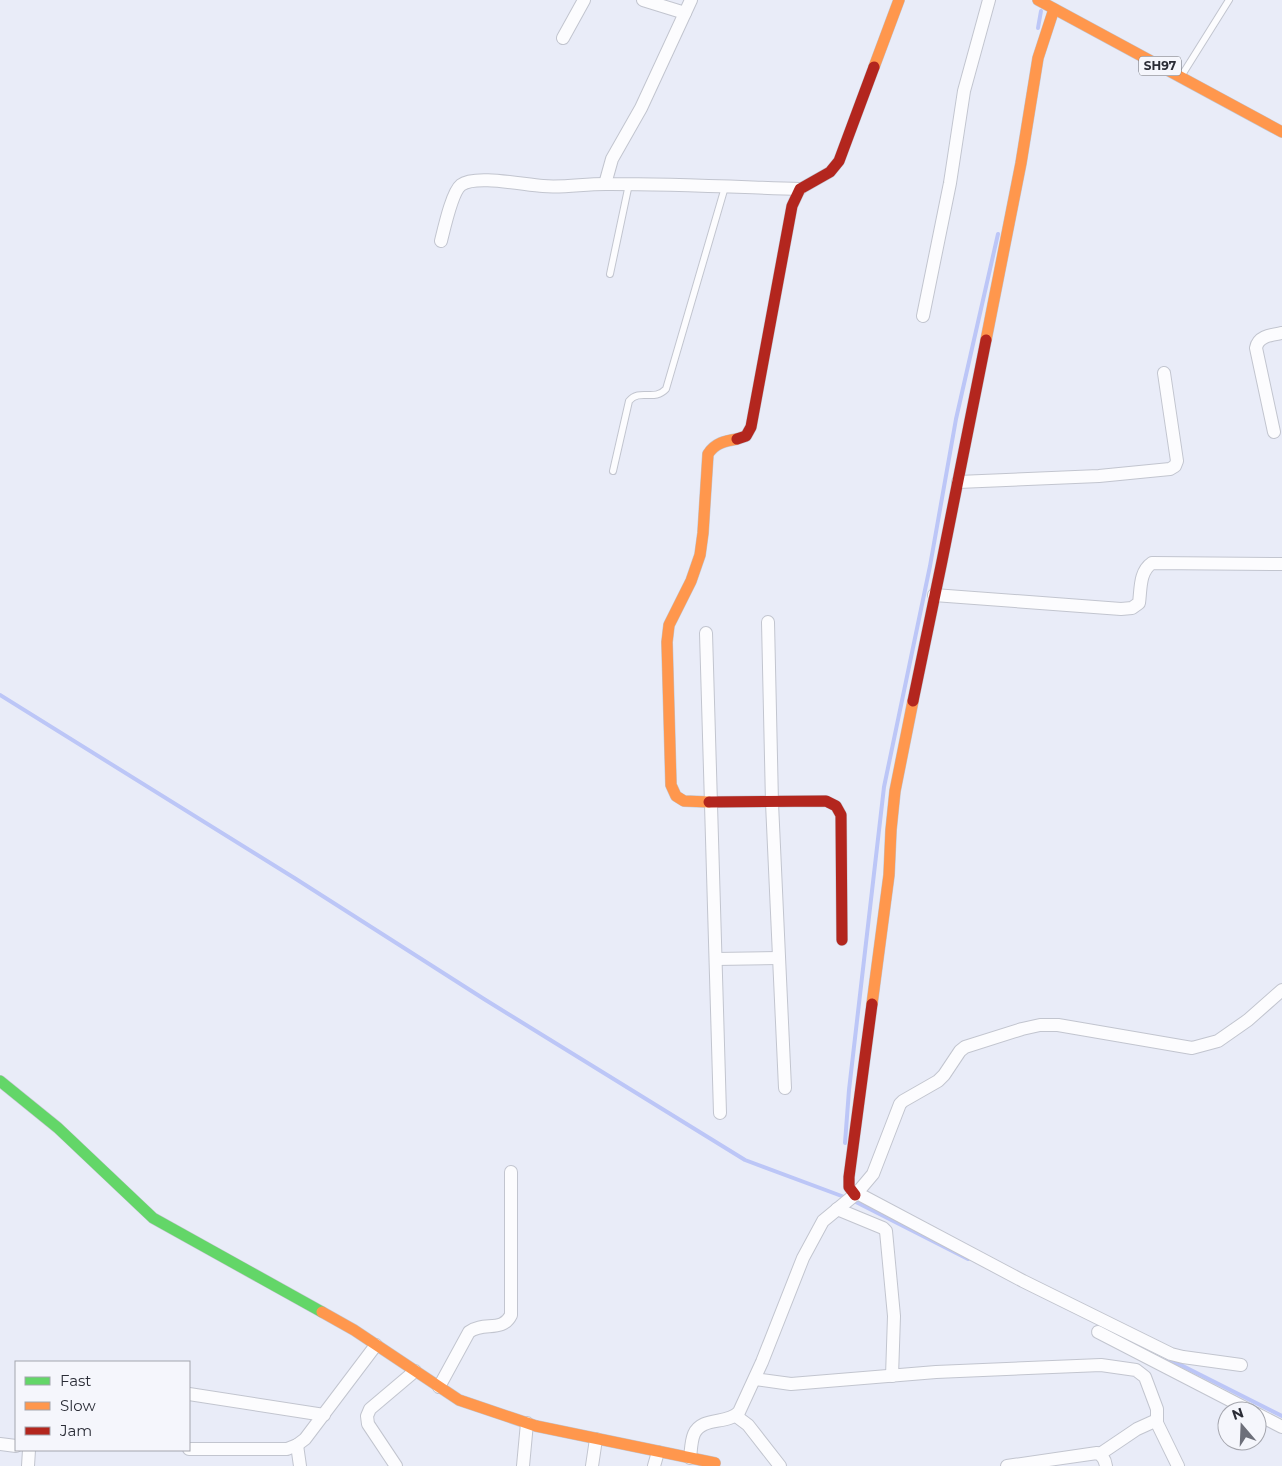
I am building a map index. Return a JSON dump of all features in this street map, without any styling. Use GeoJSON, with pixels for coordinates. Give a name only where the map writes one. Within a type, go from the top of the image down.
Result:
{"type":"FeatureCollection","features":[{"type":"Feature","properties":{"kind":"street"},"geometry":{"type":"LineString","coordinates":[[563,38],[584,0]]}},
{"type":"Feature","properties":{"kind":"street"},"geometry":{"type":"LineString","coordinates":[[643,0],[685,13]]}},
{"type":"Feature","properties":{"kind":"street"},"geometry":{"type":"LineString","coordinates":[[605,184],[612,159],[640,108],[691,0]]}},
{"type":"Feature","properties":{"kind":"street"},"geometry":{"type":"LineString","coordinates":[[441,241],[454,196],[460,186],[466,182],[480,179],[545,186],[629,184],[800,189],[830,172],[839,160],[899,0]]}},
{"type":"Feature","properties":{"kind":"street"},"geometry":{"type":"LineString","coordinates":[[923,316],[950,183],[964,91],[989,0]]}},
{"type":"Feature","properties":{"kind":"street","name":"SH97"},"geometry":{"type":"LineString","coordinates":[[1038,0],[1282,132]]}},
{"type":"Feature","properties":{"kind":"street"},"geometry":{"type":"LineString","coordinates":[[849,1200],[849,1177],[889,875],[895,791],[1021,163],[1038,58],[1054,9]]}},
{"type":"Feature","properties":{"kind":"street"},"geometry":{"type":"LineString","coordinates":[[800,189],[792,206],[751,427],[746,436],[717,444],[710,448],[700,555],[691,581],[669,625],[667,642],[671,785],[676,796],[684,800],[772,803],[826,801],[839,809],[842,940]]}},
{"type":"Feature","properties":{"kind":"street"},"geometry":{"type":"LineString","coordinates":[[1274,432],[1256,348],[1260,339],[1282,333]]}},
{"type":"Feature","properties":{"kind":"street"},"geometry":{"type":"LineString","coordinates":[[958,482],[1099,476],[1170,469],[1178,461],[1164,373]]}},
{"type":"Feature","properties":{"kind":"street"},"geometry":{"type":"LineString","coordinates":[[934,595],[1121,609],[1132,608],[1139,603],[1143,574],[1146,567],[1152,563],[1282,564]]}},
{"type":"Feature","properties":{"kind":"street"},"geometry":{"type":"LineString","coordinates":[[768,622],[772,803],[786,1088]]}},
{"type":"Feature","properties":{"kind":"street"},"geometry":{"type":"LineString","coordinates":[[706,633],[720,1113]]}},
{"type":"Feature","properties":{"kind":"street"},"geometry":{"type":"LineString","coordinates":[[716,959],[779,958]]}},
{"type":"Feature","properties":{"kind":"street"},"geometry":{"type":"LineString","coordinates":[[690,1458],[694,1434],[699,1428],[706,1423],[736,1416],[739,1412],[782,1315],[803,1258],[823,1221],[849,1200],[873,1174],[900,1104],[903,1100],[938,1081],[965,1047],[1022,1029],[1040,1025],[1058,1025],[1192,1048],[1218,1041],[1248,1020],[1282,990]]}},
{"type":"Feature","properties":{"kind":"street"},"geometry":{"type":"LineString","coordinates":[[0,1081],[58,1128],[153,1218],[354,1330],[458,1400],[527,1423],[715,1463]]}},
{"type":"Feature","properties":{"kind":"street"},"geometry":{"type":"LineString","coordinates":[[439,1387],[469,1332],[474,1328],[502,1325],[508,1321],[511,1315],[511,1172]]}},
{"type":"Feature","properties":{"kind":"street"},"geometry":{"type":"LineString","coordinates":[[849,1200],[1023,1281],[1154,1353],[1234,1401]]}},
{"type":"Feature","properties":{"kind":"street"},"geometry":{"type":"LineString","coordinates":[[849,1200],[886,1231],[894,1316],[892,1376]]}},
{"type":"Feature","properties":{"kind":"street"},"geometry":{"type":"LineString","coordinates":[[1098,1332],[1154,1353],[1241,1365]]}},
{"type":"Feature","properties":{"kind":"street"},"geometry":{"type":"LineString","coordinates":[[190,1449],[287,1449],[297,1445],[305,1439],[324,1415],[376,1345]]}},
{"type":"Feature","properties":{"kind":"street"},"geometry":{"type":"LineString","coordinates":[[1139,1372],[1154,1353]]}},
{"type":"Feature","properties":{"kind":"street"},"geometry":{"type":"LineString","coordinates":[[754,1378],[791,1384],[936,1372],[1101,1365],[1136,1370],[1145,1377],[1157,1409],[1157,1420],[1160,1430],[1178,1466]]}},
{"type":"Feature","properties":{"kind":"street"},"geometry":{"type":"LineString","coordinates":[[396,1466],[368,1424],[367,1416],[370,1409],[415,1371]]}},
{"type":"Feature","properties":{"kind":"street"},"geometry":{"type":"LineString","coordinates":[[190,1394],[324,1415]]}},
{"type":"Feature","properties":{"kind":"street"},"geometry":{"type":"LineString","coordinates":[[736,1416],[748,1425],[780,1466]]}},
{"type":"Feature","properties":{"kind":"street"},"geometry":{"type":"LineString","coordinates":[[1267,1419],[1282,1427]]}},
{"type":"Feature","properties":{"kind":"street"},"geometry":{"type":"LineString","coordinates":[[1007,1466],[1097,1453],[1103,1460],[1137,1429],[1157,1420]]}},
{"type":"Feature","properties":{"kind":"street"},"geometry":{"type":"LineString","coordinates":[[523,1466],[527,1423]]}},
{"type":"Feature","properties":{"kind":"street"},"geometry":{"type":"LineString","coordinates":[[592,1466],[596,1439]]}},
{"type":"Feature","properties":{"kind":"street"},"geometry":{"type":"LineString","coordinates":[[0,1444],[15,1446]]}},
{"type":"Feature","properties":{"kind":"street"},"geometry":{"type":"LineString","coordinates":[[297,1445],[300,1466]]}},
{"type":"Feature","properties":{"kind":"street"},"geometry":{"type":"LineString","coordinates":[[28,1466],[30,1451]]}},
{"type":"Feature","properties":{"kind":"street"},"geometry":{"type":"LineString","coordinates":[[654,1466],[658,1452]]}},
{"type":"Feature","properties":{"kind":"lane"},"geometry":{"type":"LineString","coordinates":[[1181,77],[1229,0]]}},
{"type":"Feature","properties":{"kind":"lane"},"geometry":{"type":"LineString","coordinates":[[610,274],[629,184]]}},
{"type":"Feature","properties":{"kind":"lane"},"geometry":{"type":"LineString","coordinates":[[613,470],[629,401],[637,395],[657,396],[666,389],[725,187]]}},
{"type":"Feature","properties":{"kind":"waterway"},"geometry":{"type":"LineString","coordinates":[[1038,28],[1041,11]]}},
{"type":"Feature","properties":{"kind":"waterway"},"geometry":{"type":"LineString","coordinates":[[845,1143],[849,1090],[884,787],[930,566],[956,419],[998,234]]}},
{"type":"Feature","properties":{"kind":"waterway"},"geometry":{"type":"LineString","coordinates":[[0,695],[296,879],[484,999],[745,1160],[847,1198]]}},
{"type":"Feature","properties":{"kind":"waterway"},"geometry":{"type":"LineString","coordinates":[[854,1201],[968,1259]]}},
{"type":"Feature","properties":{"kind":"waterway"},"geometry":{"type":"LineString","coordinates":[[1167,1358],[1282,1416]]}},
{"type":"Feature","properties":{"kind":"traffic: fast"},"geometry":{"type":"LineString","coordinates":[[0,1081],[58,1128],[153,1218],[322,1312]]}},
{"type":"Feature","properties":{"kind":"traffic: slow"},"geometry":{"type":"LineString","coordinates":[[874,67],[899,0]]}},
{"type":"Feature","properties":{"kind":"traffic: slow"},"geometry":{"type":"LineString","coordinates":[[1038,0],[1282,132]]}},
{"type":"Feature","properties":{"kind":"traffic: slow"},"geometry":{"type":"LineString","coordinates":[[986,340],[1021,163],[1038,58],[1054,9]]}},
{"type":"Feature","properties":{"kind":"traffic: slow"},"geometry":{"type":"LineString","coordinates":[[709,802],[684,801],[676,796],[671,785],[667,642],[669,625],[691,581],[700,555],[708,454],[717,445],[737,439]]}},
{"type":"Feature","properties":{"kind":"traffic: slow"},"geometry":{"type":"LineString","coordinates":[[872,1004],[889,875],[895,791],[913,701]]}},
{"type":"Feature","properties":{"kind":"traffic: slow"},"geometry":{"type":"LineString","coordinates":[[322,1312],[354,1330],[459,1400],[536,1426],[715,1463]]}},
{"type":"Feature","properties":{"kind":"traffic: jam"},"geometry":{"type":"LineString","coordinates":[[737,439],[746,436],[751,427],[792,206],[800,189],[830,172],[839,161],[874,67]]}},
{"type":"Feature","properties":{"kind":"traffic: jam"},"geometry":{"type":"LineString","coordinates":[[913,701],[986,340]]}},
{"type":"Feature","properties":{"kind":"traffic: jam"},"geometry":{"type":"LineString","coordinates":[[709,802],[826,801],[836,806],[841,815],[842,940]]}},
{"type":"Feature","properties":{"kind":"traffic: jam"},"geometry":{"type":"LineString","coordinates":[[855,1195],[849,1187],[849,1177],[872,1004]]}}]}
